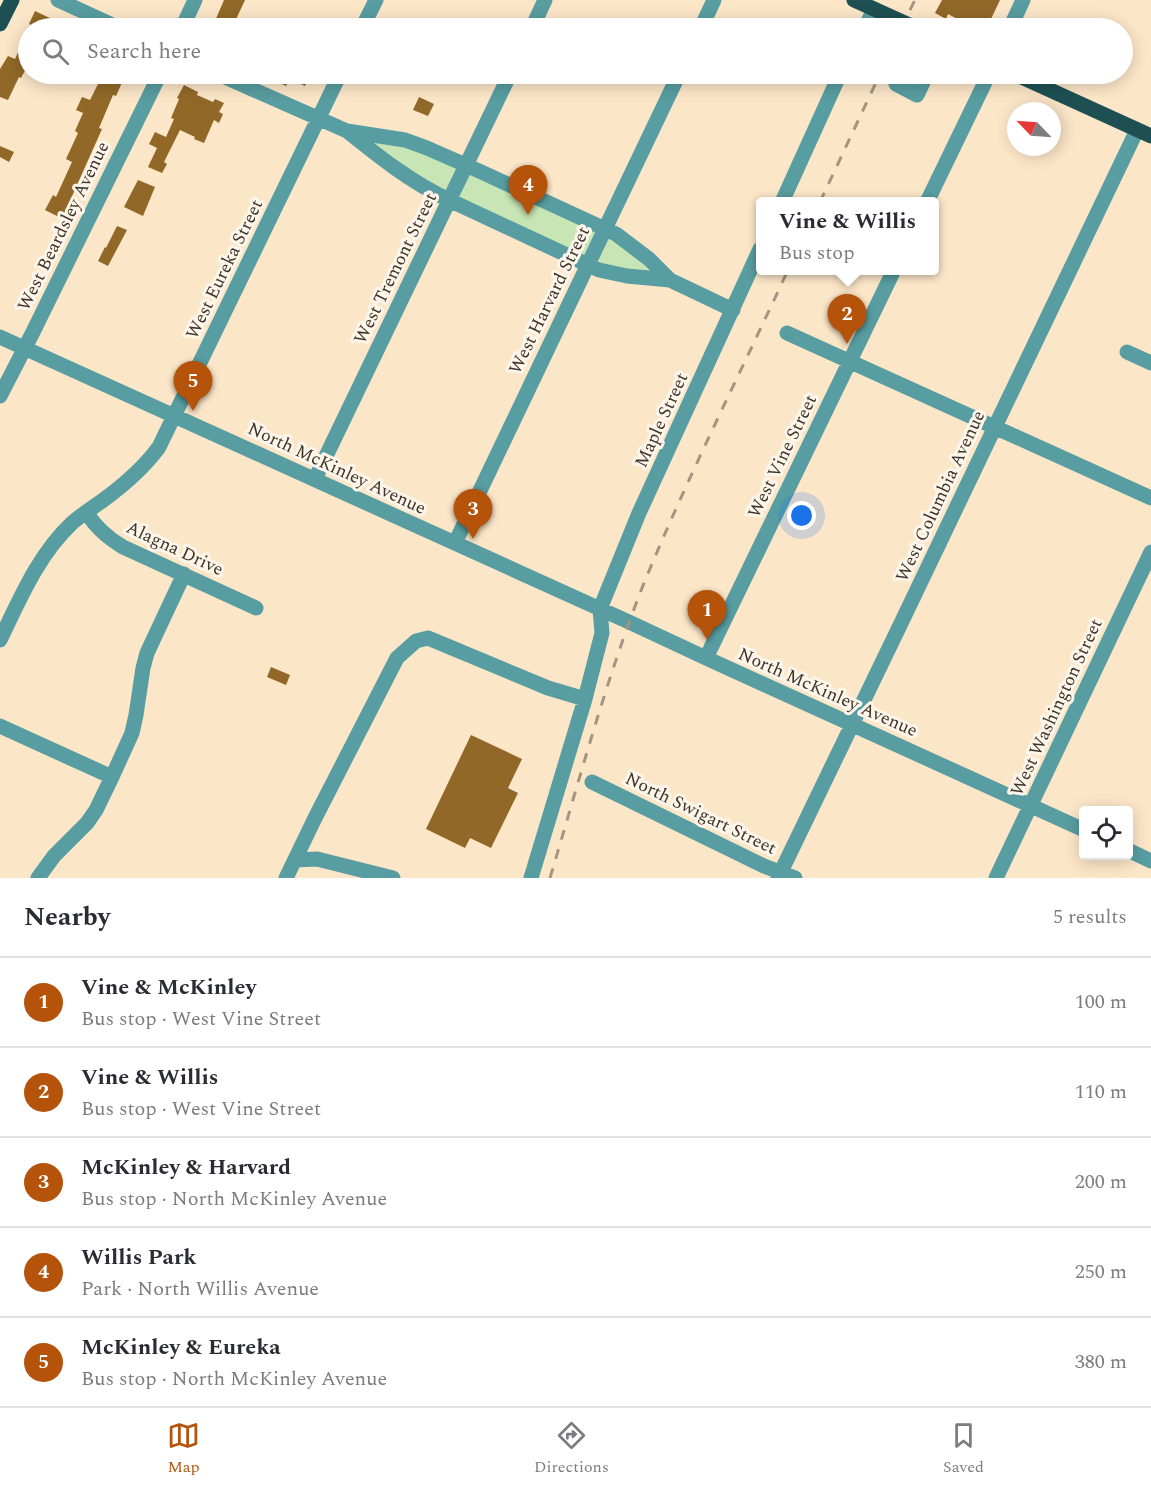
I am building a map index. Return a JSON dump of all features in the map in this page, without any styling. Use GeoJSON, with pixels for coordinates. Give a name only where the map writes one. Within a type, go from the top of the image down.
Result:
{"type":"FeatureCollection","features":[{"type":"Feature","properties":{"kind":"main road"},"geometry":{"type":"LineString","coordinates":[[0,24],[12,0]]}},
{"type":"Feature","properties":{"kind":"main road"},"geometry":{"type":"LineString","coordinates":[[854,0],[894,18]]}},
{"type":"Feature","properties":{"kind":"main road"},"geometry":{"type":"LineString","coordinates":[[1037,84],[1144,133]]}},
{"type":"Feature","properties":{"kind":"street"},"geometry":{"type":"LineString","coordinates":[[58,0],[97,18]]}},
{"type":"Feature","properties":{"kind":"street"},"geometry":{"type":"LineString","coordinates":[[187,18],[195,0]]}},
{"type":"Feature","properties":{"kind":"street"},"geometry":{"type":"LineString","coordinates":[[367,18],[376,0]]}},
{"type":"Feature","properties":{"kind":"street"},"geometry":{"type":"LineString","coordinates":[[537,18],[545,0]]}},
{"type":"Feature","properties":{"kind":"street"},"geometry":{"type":"LineString","coordinates":[[706,18],[714,0]]}},
{"type":"Feature","properties":{"kind":"street"},"geometry":{"type":"LineString","coordinates":[[1015,18],[1023,0]]}},
{"type":"Feature","properties":{"kind":"street"},"geometry":{"type":"LineString","coordinates":[[870,18],[874,9]]}},
{"type":"Feature","properties":{"kind":"street","name":"West Beardsley Avenue"},"geometry":{"type":"LineString","coordinates":[[0,396],[155,84]]}},
{"type":"Feature","properties":{"kind":"street"},"geometry":{"type":"LineString","coordinates":[[240,84],[347,131],[405,140],[466,165],[616,234],[650,258],[670,280],[733,310]]}},
{"type":"Feature","properties":{"kind":"street","name":"West Eureka Street"},"geometry":{"type":"LineString","coordinates":[[0,640],[40,563],[52,546],[71,524],[114,492],[148,461],[159,447],[335,84]]}},
{"type":"Feature","properties":{"kind":"street","name":"West Tremont Street"},"geometry":{"type":"LineString","coordinates":[[315,479],[505,84]]}},
{"type":"Feature","properties":{"kind":"street","name":"West Harvard Street"},"geometry":{"type":"LineString","coordinates":[[455,543],[674,84]]}},
{"type":"Feature","properties":{"kind":"street"},"geometry":{"type":"LineString","coordinates":[[784,197],[835,84]]}},
{"type":"Feature","properties":{"kind":"street"},"geometry":{"type":"LineString","coordinates":[[896,84],[917,95],[922,84]]}},
{"type":"Feature","properties":{"kind":"street"},"geometry":{"type":"LineString","coordinates":[[929,197],[984,84]]}},
{"type":"Feature","properties":{"kind":"street"},"geometry":{"type":"LineString","coordinates":[[347,131],[382,158],[436,194],[599,270],[648,279],[670,280]]}},
{"type":"Feature","properties":{"kind":"street","name":"West Columbia Avenue"},"geometry":{"type":"LineString","coordinates":[[784,876],[853,724],[995,427],[1144,133]]}},
{"type":"Feature","properties":{"kind":"street","name":"Maple Street"},"geometry":{"type":"LineString","coordinates":[[600,609],[639,513],[756,258]]}},
{"type":"Feature","properties":{"kind":"street","name":"West Vine Street"},"geometry":{"type":"LineString","coordinates":[[706,658],[892,275]]}},
{"type":"Feature","properties":{"kind":"street"},"geometry":{"type":"LineString","coordinates":[[787,333],[1151,498]]}},
{"type":"Feature","properties":{"kind":"street","name":"North McKinley Avenue"},"geometry":{"type":"LineString","coordinates":[[0,337],[1079,828]]}},
{"type":"Feature","properties":{"kind":"street"},"geometry":{"type":"LineString","coordinates":[[1127,352],[1151,363]]}},
{"type":"Feature","properties":{"kind":"street","name":"Alagna Drive"},"geometry":{"type":"LineString","coordinates":[[87,513],[97,527],[123,547],[256,608]]}},
{"type":"Feature","properties":{"kind":"street","name":"West Washington Street"},"geometry":{"type":"LineString","coordinates":[[997,878],[1151,552]]}},
{"type":"Feature","properties":{"kind":"street"},"geometry":{"type":"LineString","coordinates":[[38,878],[54,856],[87,823],[112,777],[132,733],[142,668],[147,653],[184,574]]}},
{"type":"Feature","properties":{"kind":"street"},"geometry":{"type":"LineString","coordinates":[[531,878],[585,699],[602,633],[600,609]]}},
{"type":"Feature","properties":{"kind":"street"},"geometry":{"type":"LineString","coordinates":[[286,878],[396,658],[416,641],[428,638],[548,688],[585,699]]}},
{"type":"Feature","properties":{"kind":"street"},"geometry":{"type":"LineString","coordinates":[[0,726],[112,777]]}},
{"type":"Feature","properties":{"kind":"street","name":"North Swigart Street"},"geometry":{"type":"LineString","coordinates":[[592,782],[784,876]]}},
{"type":"Feature","properties":{"kind":"street"},"geometry":{"type":"LineString","coordinates":[[1133,852],[1151,861]]}},
{"type":"Feature","properties":{"kind":"street"},"geometry":{"type":"LineString","coordinates":[[295,860],[318,859],[393,878]]}},
{"type":"Feature","properties":{"kind":"green space"},"geometry":{"type":"Polygon","coordinates":[[[376,142],[403,144],[617,241],[651,271],[647,273],[608,266],[430,185],[375,145],[376,142]]]}},
{"type":"Feature","properties":{"kind":"building"},"geometry":{"type":"Polygon","coordinates":[[[224,0],[245,0],[237,18],[216,18],[224,0]]]}},
{"type":"Feature","properties":{"kind":"building"},"geometry":{"type":"Polygon","coordinates":[[[942,0],[1000,0],[991,18],[956,18],[948,14],[944,18],[935,13],[942,0]]]}},
{"type":"Feature","properties":{"kind":"building"},"geometry":{"type":"Polygon","coordinates":[[[35,11],[50,18],[32,18],[35,11]]]}},
{"type":"Feature","properties":{"kind":"building"},"geometry":{"type":"Polygon","coordinates":[[[18,53],[18,79],[8,100],[0,97],[0,69],[8,56],[15,59],[18,53]]]}},
{"type":"Feature","properties":{"kind":"building"},"geometry":{"type":"Polygon","coordinates":[[[98,84],[121,84],[116,96],[113,95],[99,128],[102,129],[63,219],[45,210],[53,195],[56,197],[72,162],[66,159],[78,133],[75,131],[83,113],[76,110],[82,97],[90,100],[98,84]]]}},
{"type":"Feature","properties":{"kind":"building"},"geometry":{"type":"Polygon","coordinates":[[[184,85],[198,92],[197,95],[213,102],[215,99],[224,103],[219,112],[223,114],[219,123],[214,120],[204,143],[180,130],[164,162],[167,164],[162,173],[148,167],[157,148],[149,144],[155,132],[166,137],[174,119],[171,118],[179,99],[177,98],[184,85]]]}},
{"type":"Feature","properties":{"kind":"building"},"geometry":{"type":"Polygon","coordinates":[[[419,97],[434,104],[428,116],[413,110],[419,97]]]}},
{"type":"Feature","properties":{"kind":"building"},"geometry":{"type":"Polygon","coordinates":[[[0,146],[14,152],[9,162],[0,157],[0,146]]]}},
{"type":"Feature","properties":{"kind":"building"},"geometry":{"type":"Polygon","coordinates":[[[138,180],[155,187],[143,216],[124,207],[138,180]]]}},
{"type":"Feature","properties":{"kind":"building"},"geometry":{"type":"Polygon","coordinates":[[[117,226],[127,230],[108,266],[98,261],[117,226]]]}},
{"type":"Feature","properties":{"kind":"building"},"geometry":{"type":"Polygon","coordinates":[[[271,667],[290,675],[286,685],[267,677],[271,667]]]}},
{"type":"Feature","properties":{"kind":"building"},"geometry":{"type":"Polygon","coordinates":[[[471,735],[522,759],[508,788],[518,793],[491,848],[470,838],[465,848],[426,829],[471,735]]]}},
{"type":"Feature","properties":{"kind":"railway"},"geometry":{"type":"LineString","coordinates":[[906,18],[915,0]]}},
{"type":"Feature","properties":{"kind":"railway"},"geometry":{"type":"LineString","coordinates":[[822,197],[875,84]]}},
{"type":"Feature","properties":{"kind":"railway"},"geometry":{"type":"LineString","coordinates":[[550,878],[604,696],[642,588],[695,468],[786,275]]}},
{"type":"Feature","properties":{"kind":"place","name":"Willis Park"},"geometry":{"type":"Point","coordinates":[528,215]}},
{"type":"Feature","properties":{"kind":"place","name":"Vine & Willis"},"geometry":{"type":"Point","coordinates":[847,344]}},
{"type":"Feature","properties":{"kind":"place","name":"McKinley & Eureka"},"geometry":{"type":"Point","coordinates":[193,411]}},
{"type":"Feature","properties":{"kind":"place","name":"McKinley & Harvard"},"geometry":{"type":"Point","coordinates":[473,539]}},
{"type":"Feature","properties":{"kind":"place","name":"Vine & McKinley"},"geometry":{"type":"Point","coordinates":[707,640]}}]}
